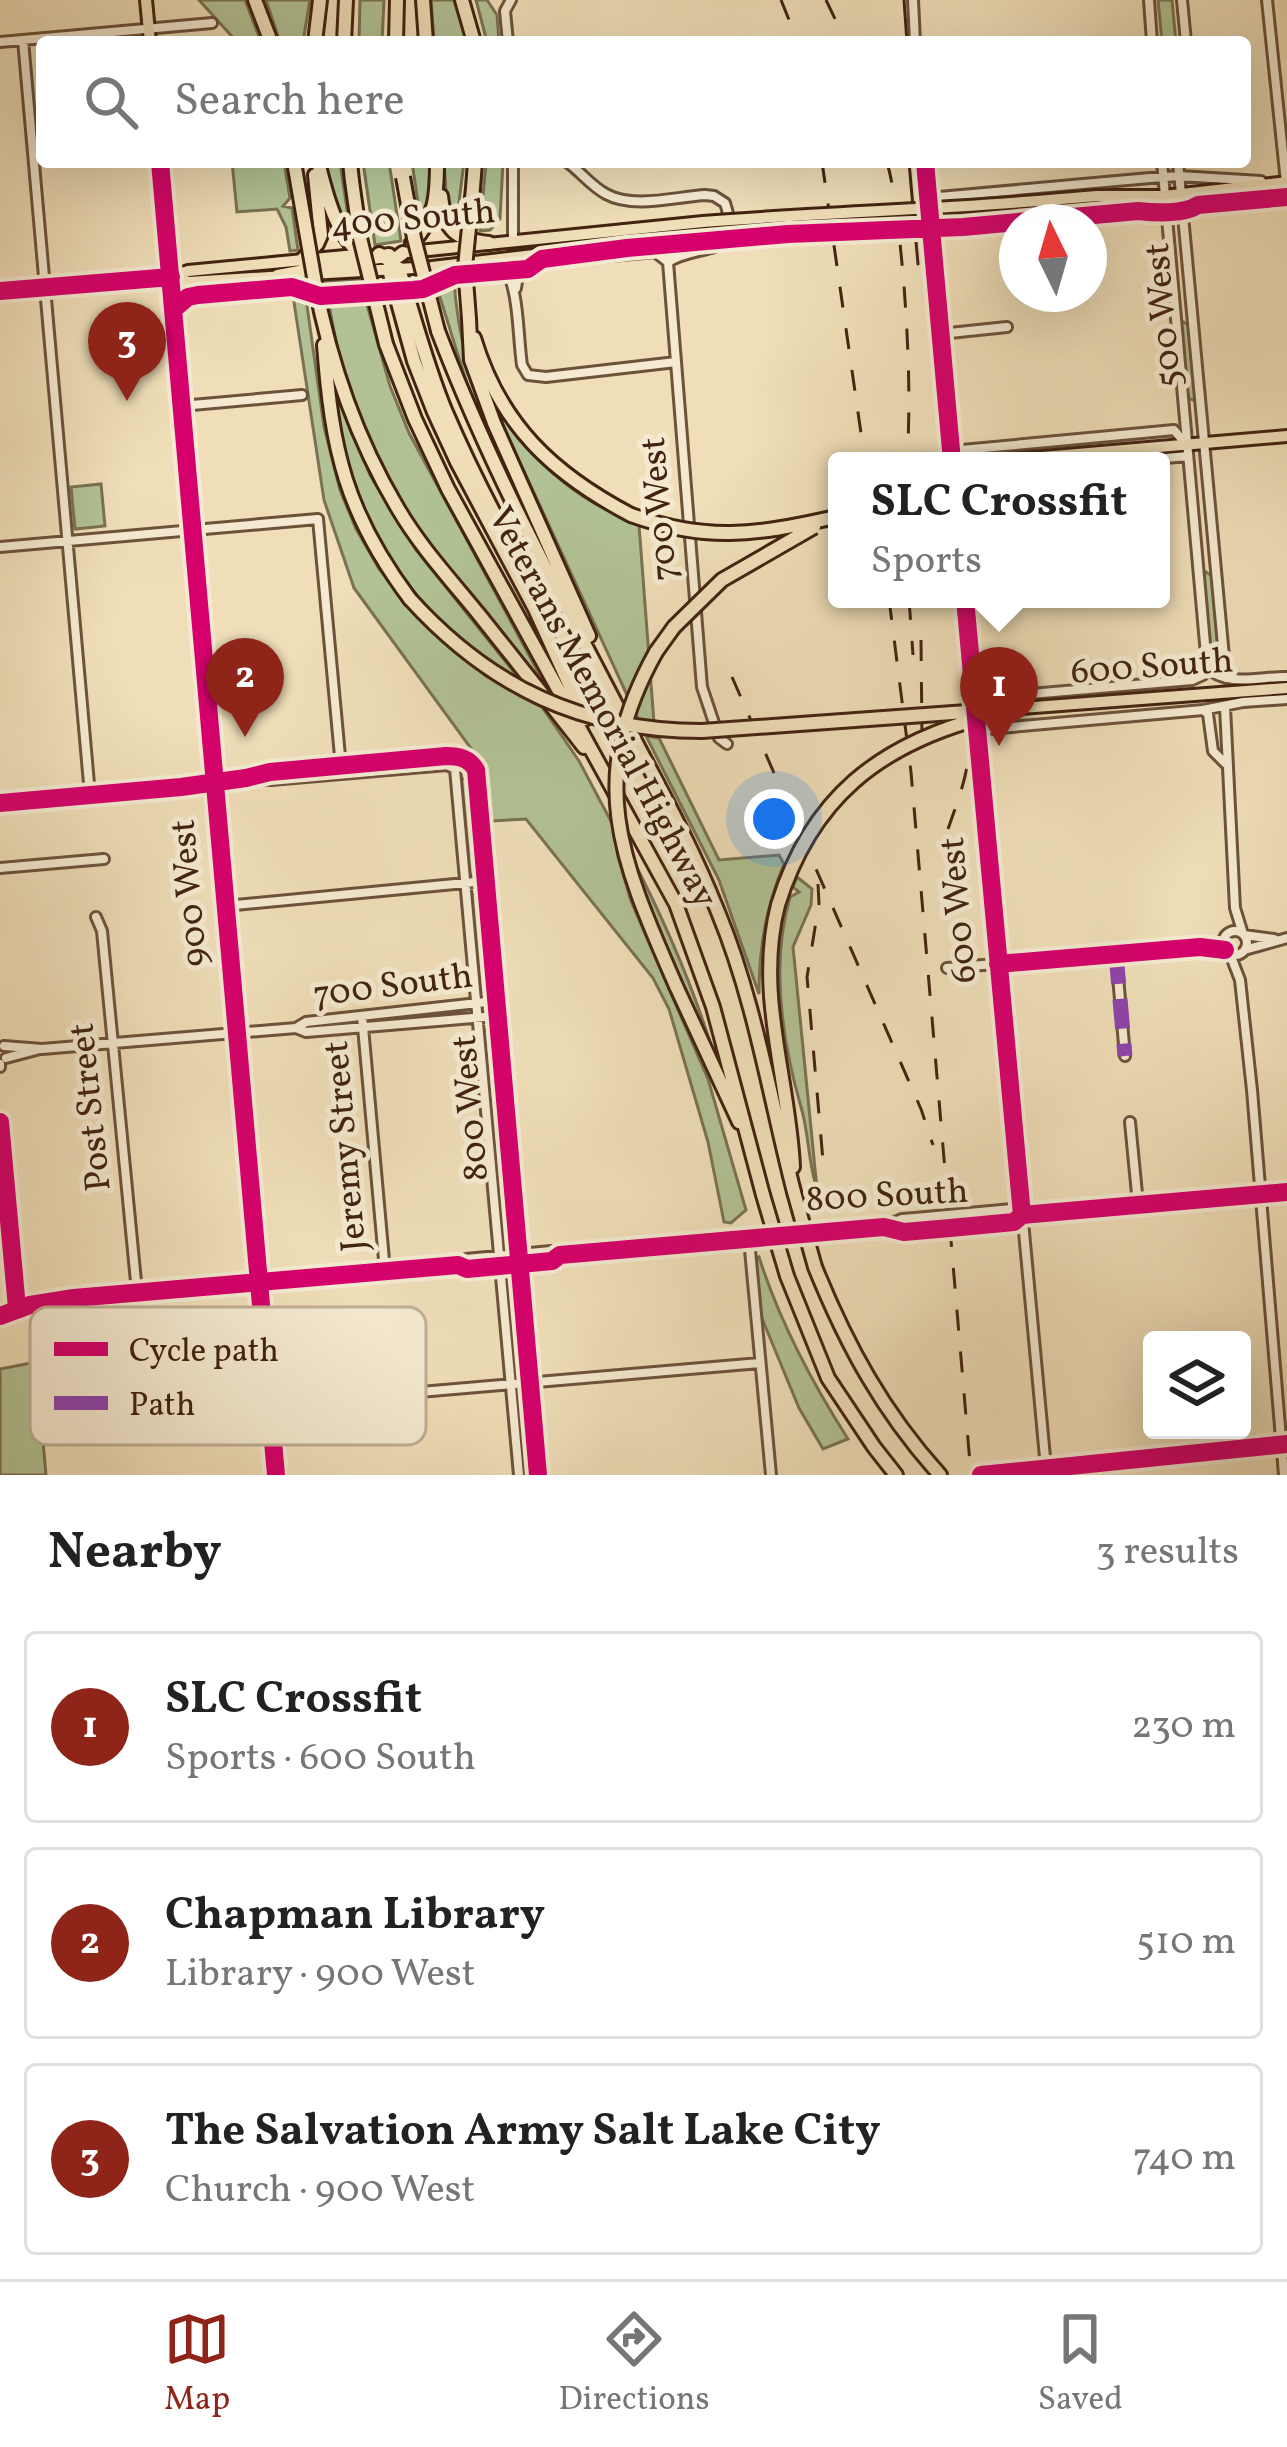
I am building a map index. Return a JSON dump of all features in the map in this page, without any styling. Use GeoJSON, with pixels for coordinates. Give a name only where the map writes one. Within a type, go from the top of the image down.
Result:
{"type":"FeatureCollection","features":[{"type":"Feature","properties":{"kind":"highway"},"geometry":{"type":"LineString","coordinates":[[255,0],[269,36]]}},
{"type":"Feature","properties":{"kind":"highway"},"geometry":{"type":"LineString","coordinates":[[316,36],[320,0]]}},
{"type":"Feature","properties":{"kind":"highway"},"geometry":{"type":"LineString","coordinates":[[344,36],[346,0]]}},
{"type":"Feature","properties":{"kind":"highway"},"geometry":{"type":"LineString","coordinates":[[396,36],[398,0]]}},
{"type":"Feature","properties":{"kind":"highway"},"geometry":{"type":"LineString","coordinates":[[423,0],[426,36]]}},
{"type":"Feature","properties":{"kind":"highway"},"geometry":{"type":"LineString","coordinates":[[462,0],[472,36]]}},
{"type":"Feature","properties":{"kind":"highway"},"geometry":{"type":"LineString","coordinates":[[295,168],[322,320],[330,417],[343,477],[362,525],[392,575],[463,651],[512,685],[563,709],[650,730],[702,731],[1021,708]]}},
{"type":"Feature","properties":{"kind":"highway"},"geometry":{"type":"LineString","coordinates":[[302,260],[321,232],[316,168]]}},
{"type":"Feature","properties":{"kind":"highway"},"geometry":{"type":"LineString","coordinates":[[319,168],[335,219],[350,244],[389,261],[466,455],[546,609],[678,823]]}},
{"type":"Feature","properties":{"kind":"highway","name":"Veterans Memorial Highway"},"geometry":{"type":"LineString","coordinates":[[351,168],[360,238],[386,344],[415,419],[448,489],[657,867],[695,952],[717,1020],[787,1276],[828,1378],[896,1475]]}},
{"type":"Feature","properties":{"kind":"highway","name":"Veterans Memorial Highway"},"geometry":{"type":"LineString","coordinates":[[402,168],[438,331],[486,451],[678,823],[734,956],[815,1268],[840,1328],[879,1399],[940,1475]]}},
{"type":"Feature","properties":{"kind":"highway"},"geometry":{"type":"LineString","coordinates":[[278,276],[389,261],[431,218],[437,168]]}},
{"type":"Feature","properties":{"kind":"highway"},"geometry":{"type":"LineString","coordinates":[[438,168],[447,225],[464,239],[489,243]]}},
{"type":"Feature","properties":{"kind":"highway"},"geometry":{"type":"LineString","coordinates":[[475,168],[465,267],[471,360],[494,423],[634,739]]}},
{"type":"Feature","properties":{"kind":"highway"},"geometry":{"type":"LineString","coordinates":[[389,261],[414,361],[434,412],[535,609],[628,816]]}},
{"type":"Feature","properties":{"kind":"highway"},"geometry":{"type":"LineString","coordinates":[[322,320],[353,420],[398,508],[440,569],[607,776]]}},
{"type":"Feature","properties":{"kind":"highway"},"geometry":{"type":"LineString","coordinates":[[469,320],[480,358],[511,416],[536,450],[592,495],[631,515],[699,533],[760,533],[828,518]]}},
{"type":"Feature","properties":{"kind":"highway"},"geometry":{"type":"LineString","coordinates":[[750,1146],[639,902],[620,838],[617,769],[635,693],[674,627],[706,593],[752,561],[828,520]]}},
{"type":"Feature","properties":{"kind":"highway"},"geometry":{"type":"LineString","coordinates":[[794,1192],[792,1135],[769,992],[770,945],[790,872],[832,804],[864,772],[906,744],[939,730],[1021,708]]}},
{"type":"Feature","properties":{"kind":"main road"},"geometry":{"type":"LineString","coordinates":[[146,0],[149,35]]}},
{"type":"Feature","properties":{"kind":"main road","name":"900 West"},"geometry":{"type":"LineString","coordinates":[[161,168],[260,1307]]}},
{"type":"Feature","properties":{"kind":"main road","name":"400 South"},"geometry":{"type":"LineString","coordinates":[[171,277],[189,282],[278,276],[513,241],[1037,208],[1097,210],[1164,196],[1286,182]]}},
{"type":"Feature","properties":{"kind":"main road","name":"400 South"},"geometry":{"type":"LineString","coordinates":[[0,291],[302,260],[502,259],[704,229]]}},
{"type":"Feature","properties":{"kind":"main road"},"geometry":{"type":"LineString","coordinates":[[1116,452],[1187,450],[1204,443],[1287,436]]}},
{"type":"Feature","properties":{"kind":"main road","name":"600 South"},"geometry":{"type":"LineString","coordinates":[[1021,708],[1287,688]]}},
{"type":"Feature","properties":{"kind":"main road","name":"900 West"},"geometry":{"type":"LineString","coordinates":[[273,1445],[276,1475]]}},
{"type":"Feature","properties":{"kind":"street"},"geometry":{"type":"LineString","coordinates":[[1149,0],[1152,36]]}},
{"type":"Feature","properties":{"kind":"street"},"geometry":{"type":"LineString","coordinates":[[1182,0],[1185,36]]}},
{"type":"Feature","properties":{"kind":"street"},"geometry":{"type":"LineString","coordinates":[[928,198],[1179,176],[1286,182],[1267,0]]}},
{"type":"Feature","properties":{"kind":"street"},"geometry":{"type":"LineString","coordinates":[[508,36],[509,1]]}},
{"type":"Feature","properties":{"kind":"street"},"geometry":{"type":"LineString","coordinates":[[912,3],[915,36]]}},
{"type":"Feature","properties":{"kind":"street"},"geometry":{"type":"LineString","coordinates":[[149,35],[212,23]]}},
{"type":"Feature","properties":{"kind":"street"},"geometry":{"type":"LineString","coordinates":[[0,42],[36,39]]}},
{"type":"Feature","properties":{"kind":"street"},"geometry":{"type":"LineString","coordinates":[[23,40],[90,795]]}},
{"type":"Feature","properties":{"kind":"street"},"geometry":{"type":"LineString","coordinates":[[513,168],[513,241]]}},
{"type":"Feature","properties":{"kind":"street","name":"400 South"},"geometry":{"type":"LineString","coordinates":[[525,256],[545,262],[655,252],[668,262],[687,252],[718,248],[728,237],[728,206],[714,196],[620,200],[599,190],[574,168]]}},
{"type":"Feature","properties":{"kind":"street"},"geometry":{"type":"LineString","coordinates":[[926,168],[951,452]]}},
{"type":"Feature","properties":{"kind":"street","name":"500 West"},"geometry":{"type":"LineString","coordinates":[[1162,168],[1207,666]]}},
{"type":"Feature","properties":{"kind":"street","name":"500 West"},"geometry":{"type":"LineString","coordinates":[[1178,168],[1226,678]]}},
{"type":"Feature","properties":{"kind":"street"},"geometry":{"type":"LineString","coordinates":[[516,296],[525,256]]}},
{"type":"Feature","properties":{"kind":"street"},"geometry":{"type":"LineString","coordinates":[[502,259],[516,296],[521,360],[528,375],[676,362]]}},
{"type":"Feature","properties":{"kind":"street","name":"700 West"},"geometry":{"type":"LineString","coordinates":[[668,262],[702,687],[719,738],[727,744]]}},
{"type":"Feature","properties":{"kind":"street"},"geometry":{"type":"LineString","coordinates":[[940,334],[1007,327]]}},
{"type":"Feature","properties":{"kind":"street"},"geometry":{"type":"LineString","coordinates":[[181,406],[302,395]]}},
{"type":"Feature","properties":{"kind":"street"},"geometry":{"type":"LineString","coordinates":[[985,452],[1174,430],[1187,450],[1170,453]]}},
{"type":"Feature","properties":{"kind":"street"},"geometry":{"type":"LineString","coordinates":[[0,547],[318,519],[341,770],[270,772],[0,803]]}},
{"type":"Feature","properties":{"kind":"street","name":"600 West"},"geometry":{"type":"LineString","coordinates":[[965,608],[1046,1468]]}},
{"type":"Feature","properties":{"kind":"street","name":"600 South"},"geometry":{"type":"LineString","coordinates":[[1207,666],[1212,674],[1226,678],[1287,677]]}},
{"type":"Feature","properties":{"kind":"street","name":"600 South"},"geometry":{"type":"LineString","coordinates":[[974,699],[1192,680],[1203,675],[1207,666]]}},
{"type":"Feature","properties":{"kind":"street","name":"600 South"},"geometry":{"type":"LineString","coordinates":[[976,730],[1287,698]]}},
{"type":"Feature","properties":{"kind":"street"},"geometry":{"type":"LineString","coordinates":[[1225,707],[1235,908],[1245,951],[1240,980],[1284,1475]]}},
{"type":"Feature","properties":{"kind":"street"},"geometry":{"type":"LineString","coordinates":[[1203,710],[1208,714],[1214,751],[1227,765]]}},
{"type":"Feature","properties":{"kind":"street","name":"800 West"},"geometry":{"type":"LineString","coordinates":[[341,770],[446,756],[466,759],[476,770],[538,1475]]}},
{"type":"Feature","properties":{"kind":"street","name":"800 West"},"geometry":{"type":"LineString","coordinates":[[341,770],[447,765],[455,769],[519,1475]]}},
{"type":"Feature","properties":{"kind":"street"},"geometry":{"type":"LineString","coordinates":[[0,868],[104,859]]}},
{"type":"Feature","properties":{"kind":"street"},"geometry":{"type":"LineString","coordinates":[[225,906],[485,881]]}},
{"type":"Feature","properties":{"kind":"street"},"geometry":{"type":"LineString","coordinates":[[1235,908],[1226,936],[1227,952],[1240,980]]}},
{"type":"Feature","properties":{"kind":"street","name":"Post Street"},"geometry":{"type":"LineString","coordinates":[[96,917],[102,931],[136,1292]]}},
{"type":"Feature","properties":{"kind":"street"},"geometry":{"type":"LineString","coordinates":[[1200,947],[1235,931],[1287,938]]}},
{"type":"Feature","properties":{"kind":"street"},"geometry":{"type":"LineString","coordinates":[[947,968],[1200,947],[1237,956],[1276,939]]}},
{"type":"Feature","properties":{"kind":"street"},"geometry":{"type":"LineString","coordinates":[[1116,954],[1125,1056]]}},
{"type":"Feature","properties":{"kind":"street","name":"700 South"},"geometry":{"type":"LineString","coordinates":[[2,1044],[42,1048],[296,1028],[306,1032],[496,1001]]}},
{"type":"Feature","properties":{"kind":"street","name":"700 South"},"geometry":{"type":"LineString","coordinates":[[422,1016],[497,1016]]}},
{"type":"Feature","properties":{"kind":"street","name":"Jeremy Street"},"geometry":{"type":"LineString","coordinates":[[362,1022],[385,1271]]}},
{"type":"Feature","properties":{"kind":"street"},"geometry":{"type":"LineString","coordinates":[[1,1064],[2,1044]]}},
{"type":"Feature","properties":{"kind":"street","name":"700 South"},"geometry":{"type":"LineString","coordinates":[[1,1064],[42,1048]]}},
{"type":"Feature","properties":{"kind":"street"},"geometry":{"type":"LineString","coordinates":[[0,1122],[17,1308]]}},
{"type":"Feature","properties":{"kind":"street"},"geometry":{"type":"LineString","coordinates":[[1130,1122],[1138,1204]]}},
{"type":"Feature","properties":{"kind":"street","name":"800 South"},"geometry":{"type":"LineString","coordinates":[[0,1316],[17,1308],[136,1292],[458,1264],[467,1269],[519,1259],[552,1262],[560,1256],[884,1227],[904,1232],[1014,1222],[1022,1215],[1287,1192]]}},
{"type":"Feature","properties":{"kind":"street"},"geometry":{"type":"LineString","coordinates":[[749,1239],[771,1475]]}},
{"type":"Feature","properties":{"kind":"street"},"geometry":{"type":"LineString","coordinates":[[426,1392],[760,1363]]}},
{"type":"Feature","properties":{"kind":"street"},"geometry":{"type":"LineString","coordinates":[[981,1475],[1284,1444]]}},
{"type":"Feature","properties":{"kind":"green space"},"geometry":{"type":"Polygon","coordinates":[[[199,0],[245,0],[259,36],[232,36],[199,0]]]}},
{"type":"Feature","properties":{"kind":"green space"},"geometry":{"type":"Polygon","coordinates":[[[266,0],[310,0],[304,36],[278,36],[266,0]]]}},
{"type":"Feature","properties":{"kind":"green space"},"geometry":{"type":"Polygon","coordinates":[[[360,0],[384,0],[382,36],[359,36],[360,0]]]}},
{"type":"Feature","properties":{"kind":"green space"},"geometry":{"type":"Polygon","coordinates":[[[431,0],[454,0],[465,36],[434,36],[431,0]]]}},
{"type":"Feature","properties":{"kind":"green space"},"geometry":{"type":"Polygon","coordinates":[[[476,0],[487,0],[497,15],[499,36],[485,36],[476,0]]]}},
{"type":"Feature","properties":{"kind":"green space"},"geometry":{"type":"Polygon","coordinates":[[[1158,0],[1172,0],[1175,36],[1161,36],[1158,0]]]}},
{"type":"Feature","properties":{"kind":"green space"},"geometry":{"type":"Polygon","coordinates":[[[233,168],[285,168],[290,198],[283,206],[292,208],[298,250],[290,251],[277,209],[237,212],[233,168]]]}},
{"type":"Feature","properties":{"kind":"green space"},"geometry":{"type":"Polygon","coordinates":[[[327,168],[341,168],[350,230],[330,194],[327,168]]]}},
{"type":"Feature","properties":{"kind":"green space"},"geometry":{"type":"Polygon","coordinates":[[[364,168],[390,168],[401,241],[375,245],[364,168]]]}},
{"type":"Feature","properties":{"kind":"green space"},"geometry":{"type":"Polygon","coordinates":[[[413,168],[429,168],[430,194],[421,223],[413,168]]]}},
{"type":"Feature","properties":{"kind":"green space"},"geometry":{"type":"Polygon","coordinates":[[[444,168],[463,168],[456,226],[447,207],[444,168]]]}},
{"type":"Feature","properties":{"kind":"green space"},"geometry":{"type":"Polygon","coordinates":[[[485,168],[503,168],[500,219],[490,230],[480,231],[485,168]]]}},
{"type":"Feature","properties":{"kind":"green space"},"geometry":{"type":"Polygon","coordinates":[[[454,275],[464,348],[504,465],[467,384],[434,278],[454,275]]]}},
{"type":"Feature","properties":{"kind":"green space"},"geometry":{"type":"Polygon","coordinates":[[[360,280],[390,386],[409,433],[543,681],[539,683],[437,557],[373,454],[346,384],[325,282],[360,280]]]}},
{"type":"Feature","properties":{"kind":"green space"},"geometry":{"type":"Polygon","coordinates":[[[304,284],[324,427],[340,490],[379,569],[423,623],[486,676],[542,707],[579,761],[613,825],[631,901],[708,1079],[746,1210],[731,1223],[724,1222],[708,1142],[669,1009],[653,978],[526,819],[491,821],[486,769],[354,588],[324,500],[292,289],[304,284]]]}},
{"type":"Feature","properties":{"kind":"green space"},"geometry":{"type":"Polygon","coordinates":[[[1183,322],[1190,325],[1194,400],[1185,398],[1179,326],[1183,322]]]}},
{"type":"Feature","properties":{"kind":"green space"},"geometry":{"type":"Polygon","coordinates":[[[339,399],[370,475],[416,550],[522,682],[447,626],[387,555],[350,475],[333,401],[339,399]]]}},
{"type":"Feature","properties":{"kind":"green space"},"geometry":{"type":"Polygon","coordinates":[[[505,419],[564,482],[639,525],[654,723],[639,721],[501,421],[505,419]]]}},
{"type":"Feature","properties":{"kind":"green space"},"geometry":{"type":"Polygon","coordinates":[[[101,484],[105,526],[75,529],[71,487],[101,484]]]}},
{"type":"Feature","properties":{"kind":"green space"},"geometry":{"type":"Polygon","coordinates":[[[1206,572],[1212,576],[1220,659],[1213,665],[1201,577],[1206,572]]]}},
{"type":"Feature","properties":{"kind":"green space"},"geometry":{"type":"Polygon","coordinates":[[[646,736],[659,738],[719,860],[779,855],[784,864],[765,928],[759,994],[719,880],[646,736]]]}},
{"type":"Feature","properties":{"kind":"green space"},"geometry":{"type":"Polygon","coordinates":[[[473,778],[481,871],[471,875],[459,779],[473,778]]]}},
{"type":"Feature","properties":{"kind":"green space"},"geometry":{"type":"Polygon","coordinates":[[[633,860],[684,970],[709,1039],[705,1042],[646,900],[633,860]]]}},
{"type":"Feature","properties":{"kind":"green space"},"geometry":{"type":"Polygon","coordinates":[[[797,877],[812,889],[811,905],[793,947],[817,1189],[781,1003],[784,923],[790,897],[799,892],[793,887],[797,877]]]}},
{"type":"Feature","properties":{"kind":"green space"},"geometry":{"type":"Polygon","coordinates":[[[483,894],[492,992],[478,992],[470,895],[483,894]]]}},
{"type":"Feature","properties":{"kind":"green space"},"geometry":{"type":"Polygon","coordinates":[[[495,1029],[502,1129],[492,1129],[481,1030],[495,1029]]]}},
{"type":"Feature","properties":{"kind":"green space"},"geometry":{"type":"Polygon","coordinates":[[[503,1141],[514,1241],[500,1242],[493,1143],[503,1141]]]}},
{"type":"Feature","properties":{"kind":"green space"},"geometry":{"type":"Polygon","coordinates":[[[759,1257],[798,1351],[848,1439],[823,1449],[799,1408],[761,1316],[759,1257]]]}},
{"type":"Feature","properties":{"kind":"green space"},"geometry":{"type":"Polygon","coordinates":[[[517,1279],[526,1375],[512,1377],[504,1280],[517,1279]]]}},
{"type":"Feature","properties":{"kind":"green space"},"geometry":{"type":"Polygon","coordinates":[[[30,1363],[30,1445],[43,1445],[46,1475],[0,1475],[0,1369],[30,1363]]]}},
{"type":"Feature","properties":{"kind":"green space"},"geometry":{"type":"Polygon","coordinates":[[[528,1393],[535,1475],[521,1475],[514,1395],[528,1393]]]}},
{"type":"Feature","properties":{"kind":"tram line"},"geometry":{"type":"LineString","coordinates":[[904,0],[907,36]]}},
{"type":"Feature","properties":{"kind":"tram line"},"geometry":{"type":"LineString","coordinates":[[910,168],[918,264]]}},
{"type":"Feature","properties":{"kind":"railway"},"geometry":{"type":"LineString","coordinates":[[781,0],[796,36]]}},
{"type":"Feature","properties":{"kind":"railway"},"geometry":{"type":"LineString","coordinates":[[826,0],[843,36]]}},
{"type":"Feature","properties":{"kind":"railway"},"geometry":{"type":"LineString","coordinates":[[823,168],[864,452]]}},
{"type":"Feature","properties":{"kind":"railway"},"geometry":{"type":"LineString","coordinates":[[888,168],[905,297],[907,452]]}},
{"type":"Feature","properties":{"kind":"railway"},"geometry":{"type":"LineString","coordinates":[[890,608],[911,772],[971,1475]]}},
{"type":"Feature","properties":{"kind":"railway"},"geometry":{"type":"LineString","coordinates":[[910,608],[913,655]]}},
{"type":"Feature","properties":{"kind":"railway"},"geometry":{"type":"LineString","coordinates":[[948,829],[968,758],[962,654],[968,608]]}},
{"type":"Feature","properties":{"kind":"railway"},"geometry":{"type":"LineString","coordinates":[[921,640],[922,736]]}},
{"type":"Feature","properties":{"kind":"railway"},"geometry":{"type":"LineString","coordinates":[[732,677],[933,1145]]}},
{"type":"Feature","properties":{"kind":"railway"},"geometry":{"type":"LineString","coordinates":[[818,884],[807,977],[824,1172]]}},
{"type":"Feature","properties":{"kind":"marked path"},"geometry":{"type":"LineString","coordinates":[[1116,954],[1125,1056]]}},
{"type":"Feature","properties":{"kind":"cycle path"},"geometry":{"type":"LineString","coordinates":[[161,168],[261,1307]]}},
{"type":"Feature","properties":{"kind":"cycle path"},"geometry":{"type":"LineString","coordinates":[[926,168],[951,452]]}},
{"type":"Feature","properties":{"kind":"cycle path"},"geometry":{"type":"LineString","coordinates":[[174,309],[198,295],[292,287],[320,296],[423,289],[455,275],[528,269],[542,259],[627,248],[1170,212],[1287,197]]}},
{"type":"Feature","properties":{"kind":"cycle path"},"geometry":{"type":"LineString","coordinates":[[0,291],[171,277]]}},
{"type":"Feature","properties":{"kind":"cycle path"},"geometry":{"type":"LineString","coordinates":[[966,608],[1022,1215]]}},
{"type":"Feature","properties":{"kind":"cycle path"},"geometry":{"type":"LineString","coordinates":[[0,803],[446,756],[463,758],[473,766],[538,1475]]}},
{"type":"Feature","properties":{"kind":"cycle path"},"geometry":{"type":"LineString","coordinates":[[998,964],[1200,947],[1225,950]]}},
{"type":"Feature","properties":{"kind":"cycle path"},"geometry":{"type":"LineString","coordinates":[[0,1122],[17,1308]]}},
{"type":"Feature","properties":{"kind":"cycle path"},"geometry":{"type":"LineString","coordinates":[[0,1316],[74,1298],[458,1265],[467,1269],[552,1261],[560,1255],[884,1227],[904,1232],[950,1228],[1014,1222],[1022,1215],[1287,1192]]}},
{"type":"Feature","properties":{"kind":"cycle path"},"geometry":{"type":"LineString","coordinates":[[981,1475],[1287,1444]]}},
{"type":"Feature","properties":{"kind":"cycle path"},"geometry":{"type":"LineString","coordinates":[[273,1445],[276,1475]]}},
{"type":"Feature","properties":{"kind":"place","name":"The Salvation Army Salt Lake City"},"geometry":{"type":"Point","coordinates":[127,401]}},
{"type":"Feature","properties":{"kind":"place","name":"Chapman Library"},"geometry":{"type":"Point","coordinates":[245,737]}},
{"type":"Feature","properties":{"kind":"place","name":"SLC Crossfit"},"geometry":{"type":"Point","coordinates":[999,746]}}]}
